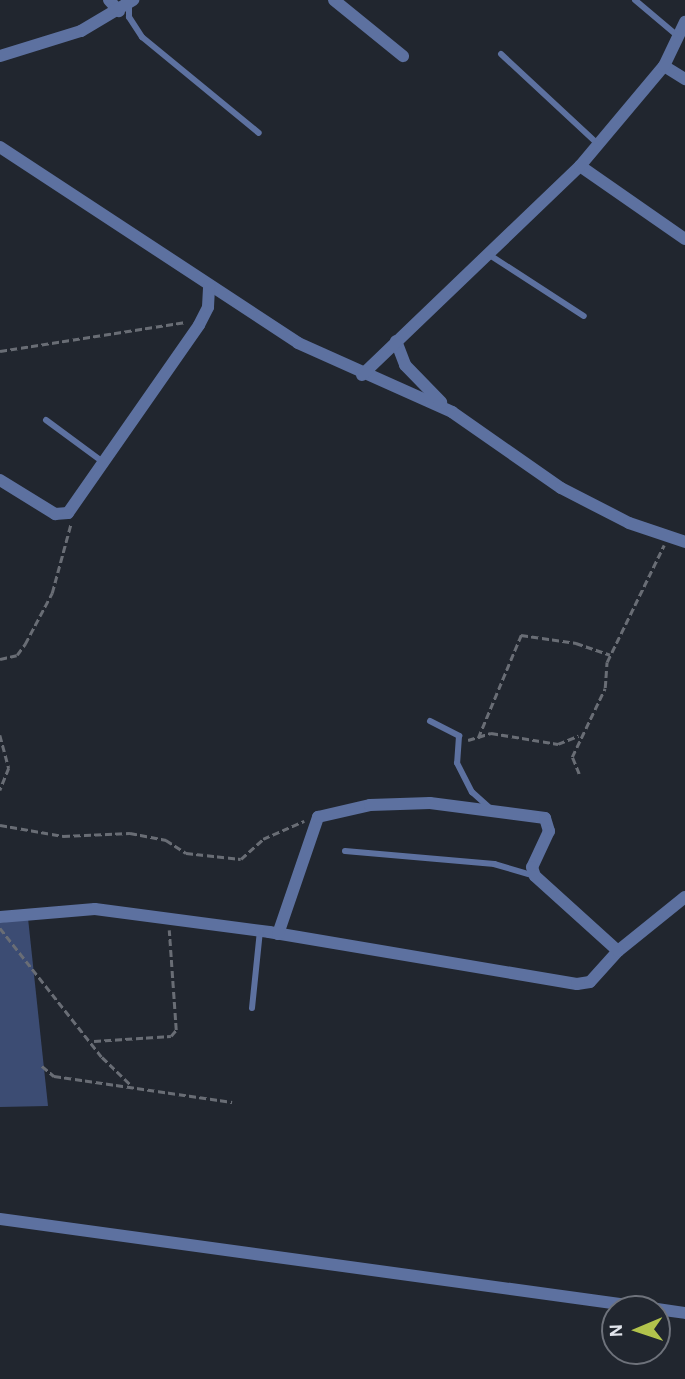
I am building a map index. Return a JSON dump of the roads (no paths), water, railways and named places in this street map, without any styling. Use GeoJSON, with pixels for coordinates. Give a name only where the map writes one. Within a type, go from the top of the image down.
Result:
{"type":"FeatureCollection","features":[{"type":"Feature","properties":{"kind":"street"},"geometry":{"type":"LineString","coordinates":[[109,0],[127,5]]}},
{"type":"Feature","properties":{"kind":"street"},"geometry":{"type":"LineString","coordinates":[[334,0],[403,56]]}},
{"type":"Feature","properties":{"kind":"street"},"geometry":{"type":"LineString","coordinates":[[0,56],[81,30],[127,5]]}},
{"type":"Feature","properties":{"kind":"street"},"geometry":{"type":"LineString","coordinates":[[362,375],[580,166],[664,66],[685,22]]}},
{"type":"Feature","properties":{"kind":"street"},"geometry":{"type":"LineString","coordinates":[[664,66],[685,79]]}},
{"type":"Feature","properties":{"kind":"street"},"geometry":{"type":"LineString","coordinates":[[0,146],[298,344],[362,375],[452,412]]}},
{"type":"Feature","properties":{"kind":"street"},"geometry":{"type":"LineString","coordinates":[[580,166],[685,239]]}},
{"type":"Feature","properties":{"kind":"street"},"geometry":{"type":"LineString","coordinates":[[0,480],[55,514],[68,513],[199,325],[208,307],[209,285]]}},
{"type":"Feature","properties":{"kind":"street"},"geometry":{"type":"LineString","coordinates":[[396,341],[405,365],[452,412],[561,488],[664,536],[685,542]]}},
{"type":"Feature","properties":{"kind":"street"},"geometry":{"type":"LineString","coordinates":[[278,934],[312,824],[318,817],[370,805],[430,803],[538,816],[549,824],[532,867],[534,876],[618,951]]}},
{"type":"Feature","properties":{"kind":"street"},"geometry":{"type":"LineString","coordinates":[[0,917],[95,909],[260,931],[562,984],[590,982],[618,951],[685,897]]}},
{"type":"Feature","properties":{"kind":"street"},"geometry":{"type":"LineString","coordinates":[[0,1219],[601,1301]]}},
{"type":"Feature","properties":{"kind":"lane"},"geometry":{"type":"LineString","coordinates":[[635,0],[680,37]]}},
{"type":"Feature","properties":{"kind":"lane"},"geometry":{"type":"LineString","coordinates":[[127,5],[129,17],[142,37],[259,133]]}},
{"type":"Feature","properties":{"kind":"lane"},"geometry":{"type":"LineString","coordinates":[[501,54],[598,144]]}},
{"type":"Feature","properties":{"kind":"lane"},"geometry":{"type":"LineString","coordinates":[[487,253],[584,316]]}},
{"type":"Feature","properties":{"kind":"lane"},"geometry":{"type":"LineString","coordinates":[[46,420],[103,462]]}},
{"type":"Feature","properties":{"kind":"lane"},"geometry":{"type":"LineString","coordinates":[[430,721],[461,742],[457,763],[472,792],[491,809]]}},
{"type":"Feature","properties":{"kind":"lane"},"geometry":{"type":"LineString","coordinates":[[345,851],[494,864],[534,876]]}},
{"type":"Feature","properties":{"kind":"lane"},"geometry":{"type":"LineString","coordinates":[[252,1009],[260,931]]}}]}
